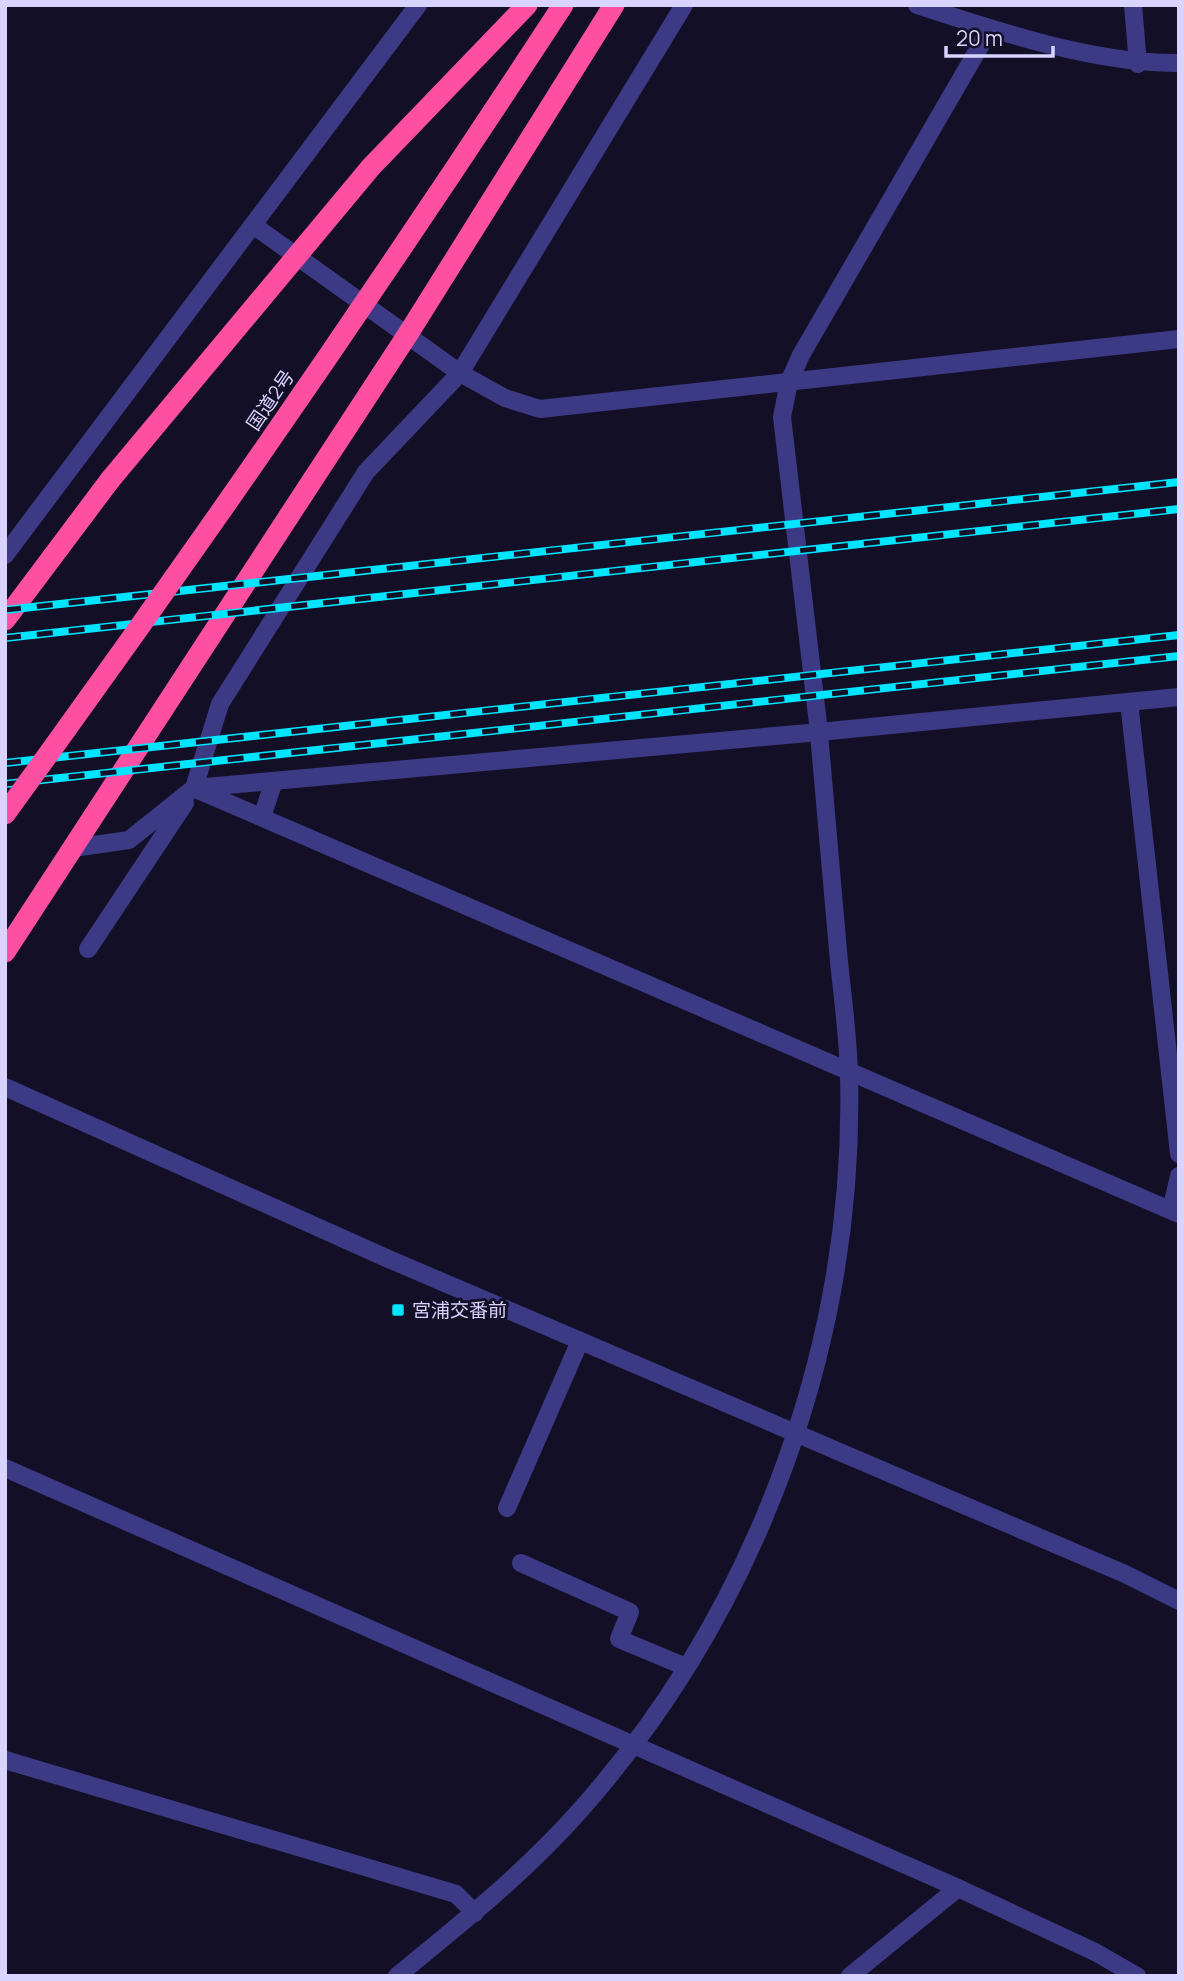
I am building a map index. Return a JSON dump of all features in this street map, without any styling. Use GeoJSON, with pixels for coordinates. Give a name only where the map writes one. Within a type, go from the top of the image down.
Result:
{"type":"FeatureCollection","features":[{"type":"Feature","properties":{"kind":"highway"},"geometry":{"type":"LineString","coordinates":[[5,620],[110,481],[371,167],[527,5]]}},
{"type":"Feature","properties":{"kind":"highway","name":"国道2号"},"geometry":{"type":"LineString","coordinates":[[5,814],[139,631],[472,145],[564,5]]}},
{"type":"Feature","properties":{"kind":"highway"},"geometry":{"type":"LineString","coordinates":[[5,952],[408,334],[614,5]]}},
{"type":"Feature","properties":{"kind":"street"},"geometry":{"type":"LineString","coordinates":[[5,555],[418,5]]}},
{"type":"Feature","properties":{"kind":"street"},"geometry":{"type":"LineString","coordinates":[[88,949],[194,788],[220,704],[366,472],[460,373],[684,5]]}},
{"type":"Feature","properties":{"kind":"street"},"geometry":{"type":"LineString","coordinates":[[917,5],[990,29],[1138,64],[1179,63]]}},
{"type":"Feature","properties":{"kind":"street"},"geometry":{"type":"LineString","coordinates":[[1133,5],[1138,64]]}},
{"type":"Feature","properties":{"kind":"street"},"geometry":{"type":"LineString","coordinates":[[397,1976],[475,1913],[582,1808],[653,1721],[723,1605],[766,1514],[796,1433],[828,1319],[843,1237],[849,1074],[819,732],[782,417],[789,382],[801,355],[990,29]]}},
{"type":"Feature","properties":{"kind":"street"},"geometry":{"type":"LineString","coordinates":[[253,225],[460,373],[505,398],[540,409],[1179,339]]}},
{"type":"Feature","properties":{"kind":"street"},"geometry":{"type":"LineString","coordinates":[[73,848],[129,840],[194,788],[819,732],[1179,696]]}},
{"type":"Feature","properties":{"kind":"street"},"geometry":{"type":"LineString","coordinates":[[1129,702],[1179,1154]]}},
{"type":"Feature","properties":{"kind":"street"},"geometry":{"type":"LineString","coordinates":[[262,817],[274,781]]}},
{"type":"Feature","properties":{"kind":"street"},"geometry":{"type":"LineString","coordinates":[[194,788],[849,1074],[1175,1212],[1179,1176]]}},
{"type":"Feature","properties":{"kind":"street"},"geometry":{"type":"LineString","coordinates":[[5,1087],[384,1258],[1125,1573],[1179,1601]]}},
{"type":"Feature","properties":{"kind":"street"},"geometry":{"type":"LineString","coordinates":[[507,1508],[580,1341]]}},
{"type":"Feature","properties":{"kind":"street"},"geometry":{"type":"LineString","coordinates":[[9,1475],[957,1888],[1095,1952],[1137,1976]]}},
{"type":"Feature","properties":{"kind":"street"},"geometry":{"type":"LineString","coordinates":[[521,1563],[630,1612],[619,1639],[686,1667]]}},
{"type":"Feature","properties":{"kind":"street"},"geometry":{"type":"LineString","coordinates":[[5,1760],[456,1894],[475,1913]]}},
{"type":"Feature","properties":{"kind":"street"},"geometry":{"type":"LineString","coordinates":[[850,1976],[957,1888]]}},
{"type":"Feature","properties":{"kind":"railway"},"geometry":{"type":"LineString","coordinates":[[5,610],[1179,482]]}},
{"type":"Feature","properties":{"kind":"railway"},"geometry":{"type":"LineString","coordinates":[[5,638],[1179,509]]}},
{"type":"Feature","properties":{"kind":"railway"},"geometry":{"type":"LineString","coordinates":[[5,763],[1179,635]]}},
{"type":"Feature","properties":{"kind":"railway"},"geometry":{"type":"LineString","coordinates":[[5,784],[1179,656]]}},
{"type":"Feature","properties":{"kind":"place","name":"宮浦交番前"},"geometry":{"type":"Point","coordinates":[398,1310]}}]}
